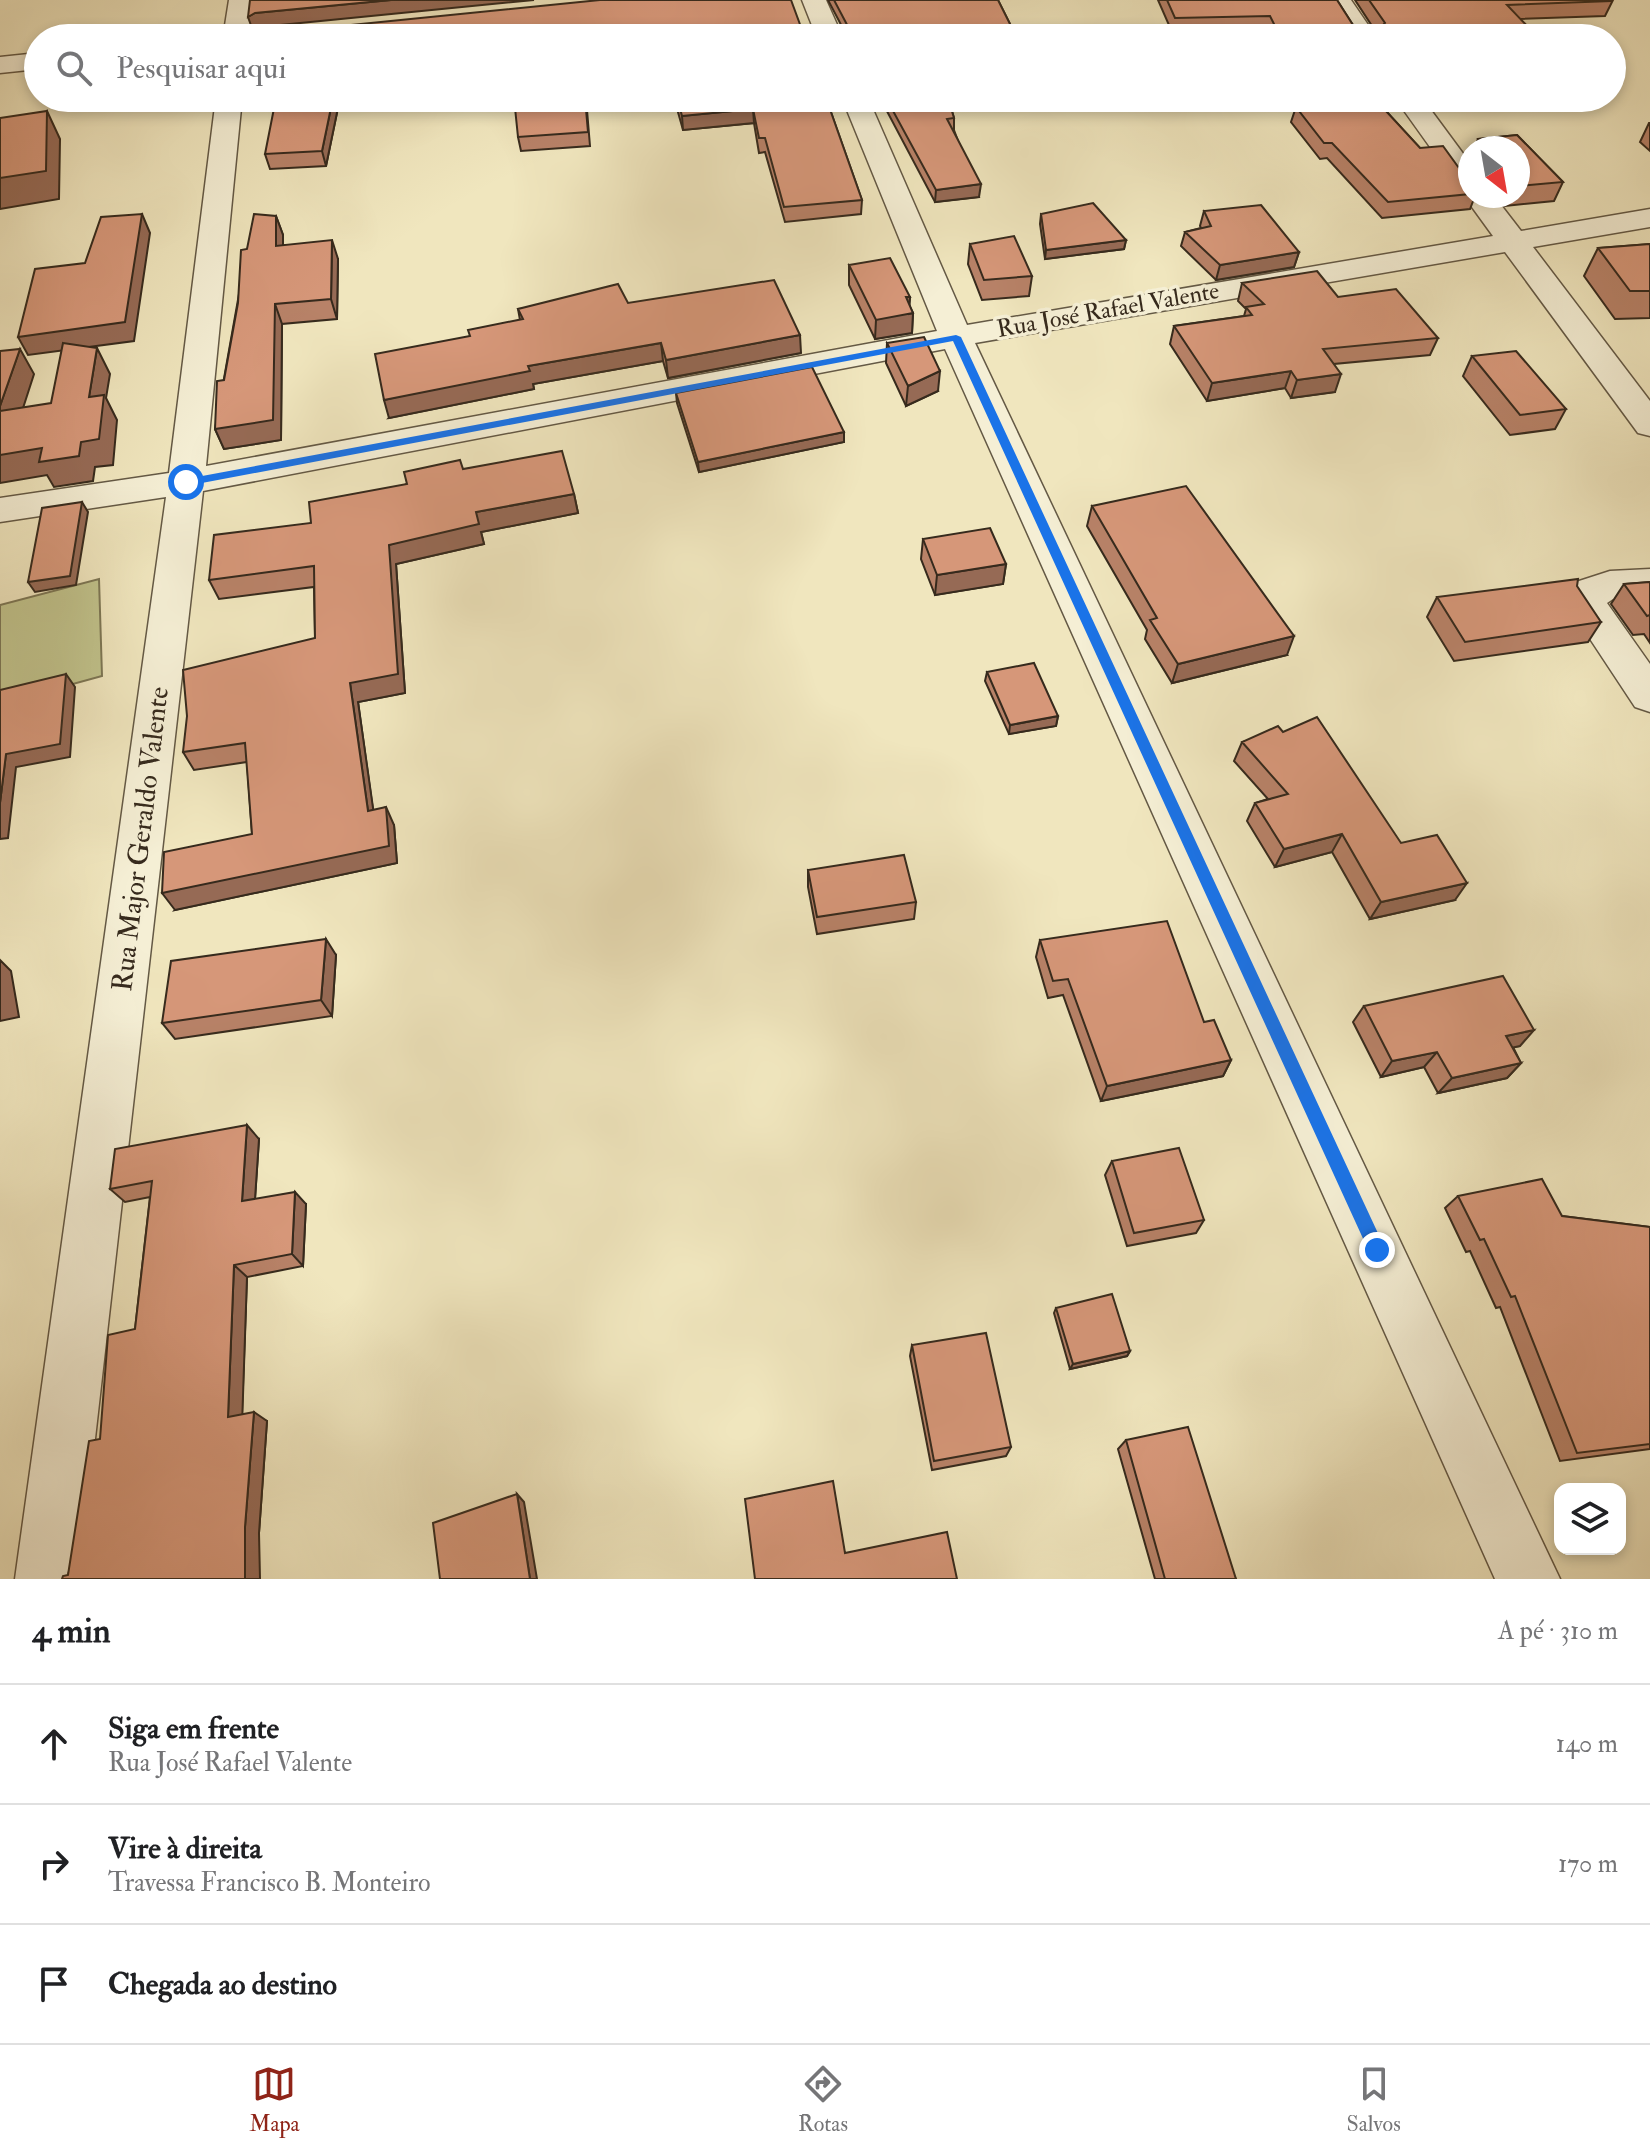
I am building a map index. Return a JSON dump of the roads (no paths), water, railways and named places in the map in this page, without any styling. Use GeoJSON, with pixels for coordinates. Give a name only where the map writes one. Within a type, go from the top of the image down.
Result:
{"type":"FeatureCollection","features":[{"type":"Feature","properties":{"kind":"street"},"geometry":{"type":"LineString","coordinates":[[238,24],[241,0]]}},
{"type":"Feature","properties":{"kind":"street"},"geometry":{"type":"LineString","coordinates":[[814,0],[824,24]]}},
{"type":"Feature","properties":{"kind":"street"},"geometry":{"type":"LineString","coordinates":[[1339,0],[1355,24]]}},
{"type":"Feature","properties":{"kind":"street"},"geometry":{"type":"LineString","coordinates":[[0,65],[24,62]]}},
{"type":"Feature","properties":{"kind":"street","name":"Rua Major Geraldo Valente"},"geometry":{"type":"LineString","coordinates":[[47,1579],[186,482],[227,112]]}},
{"type":"Feature","properties":{"kind":"street"},"geometry":{"type":"LineString","coordinates":[[861,112],[956,337],[1528,1579]]}},
{"type":"Feature","properties":{"kind":"street"},"geometry":{"type":"LineString","coordinates":[[1418,112],[1458,167]]}},
{"type":"Feature","properties":{"kind":"street"},"geometry":{"type":"LineString","coordinates":[[1488,208],[1650,425]]}},
{"type":"Feature","properties":{"kind":"street","name":"Rua José Rafael Valente"},"geometry":{"type":"LineString","coordinates":[[0,510],[186,482],[956,337],[1650,218]]}},
{"type":"Feature","properties":{"kind":"street"},"geometry":{"type":"LineString","coordinates":[[1650,583],[1610,585],[1590,592],[1587,604],[1650,696]]}}]}
